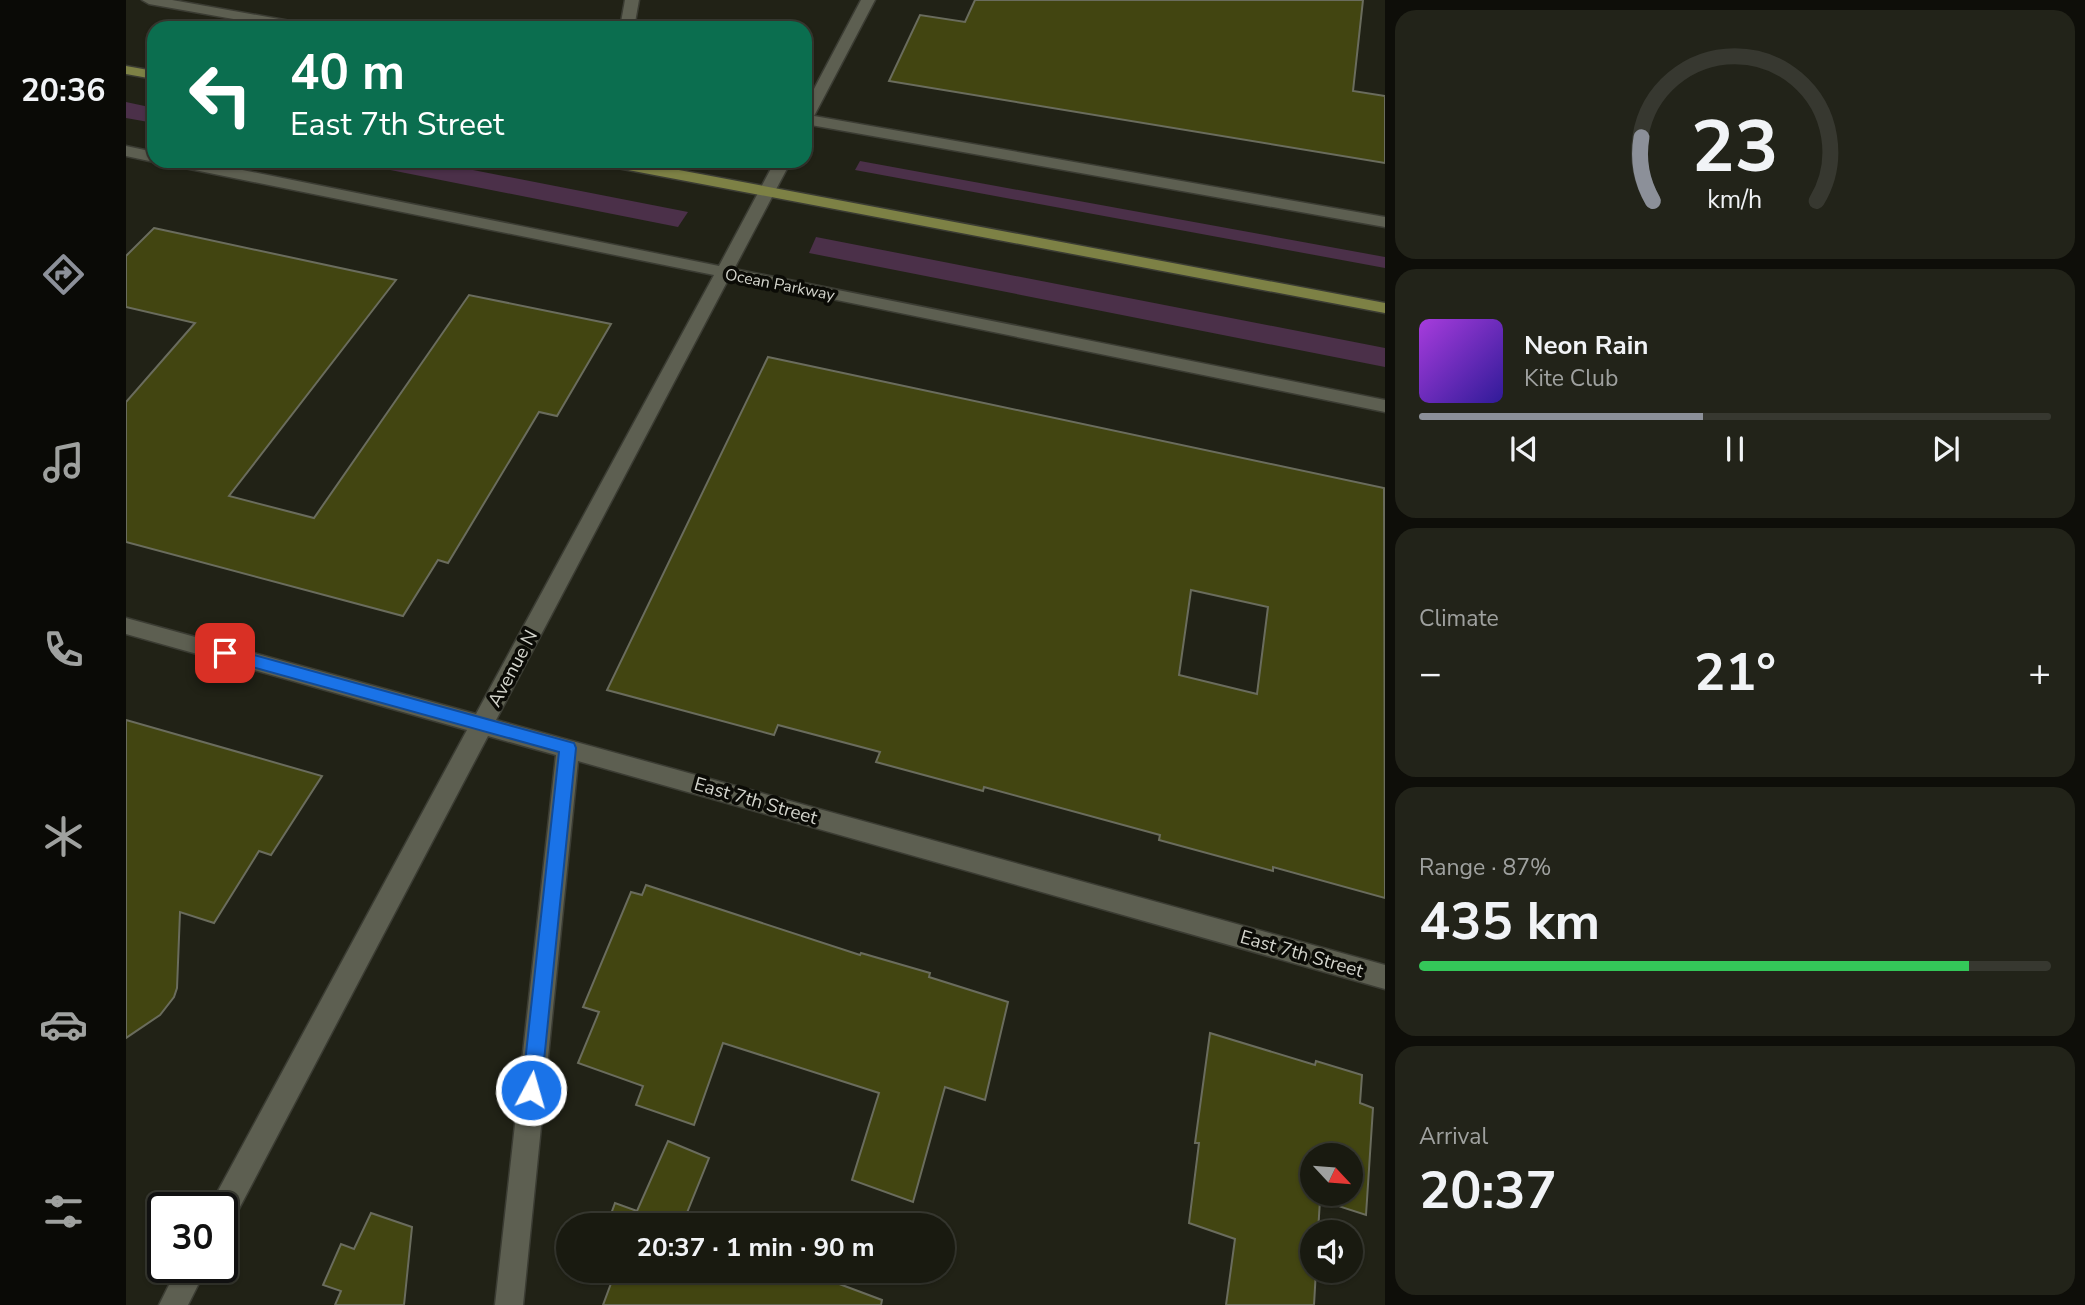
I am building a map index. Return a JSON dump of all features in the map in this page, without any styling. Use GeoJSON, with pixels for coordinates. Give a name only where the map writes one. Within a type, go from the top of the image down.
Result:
{"type":"FeatureCollection","features":[{"type":"Feature","properties":{"kind":"main road"},"geometry":{"type":"LineString","coordinates":[[126,70],[147,74]]}},
{"type":"Feature","properties":{"kind":"main road"},"geometry":{"type":"LineString","coordinates":[[644,168],[1385,308]]}},
{"type":"Feature","properties":{"kind":"street"},"geometry":{"type":"LineString","coordinates":[[149,0],[268,21]]}},
{"type":"Feature","properties":{"kind":"street"},"geometry":{"type":"LineString","coordinates":[[628,21],[632,0]]}},
{"type":"Feature","properties":{"kind":"street"},"geometry":{"type":"LineString","coordinates":[[812,106],[868,0]]}},
{"type":"Feature","properties":{"kind":"street"},"geometry":{"type":"LineString","coordinates":[[812,120],[1385,222]]}},
{"type":"Feature","properties":{"kind":"street"},"geometry":{"type":"LineString","coordinates":[[126,151],[147,156]]}},
{"type":"Feature","properties":{"kind":"street","name":"Ocean Parkway"},"geometry":{"type":"LineString","coordinates":[[209,168],[1385,406]]}},
{"type":"Feature","properties":{"kind":"street","name":"Avenue N"},"geometry":{"type":"LineString","coordinates":[[233,1192],[779,168]]}},
{"type":"Feature","properties":{"kind":"street","name":"East 7th Street"},"geometry":{"type":"LineString","coordinates":[[126,626],[1385,977]]}},
{"type":"Feature","properties":{"kind":"street"},"geometry":{"type":"LineString","coordinates":[[509,1305],[568,748]]}},
{"type":"Feature","properties":{"kind":"street"},"geometry":{"type":"LineString","coordinates":[[173,1305],[185,1283]]}},
{"type":"Feature","properties":{"kind":"shaded area"},"geometry":{"type":"Polygon","coordinates":[[[126,102],[147,106],[147,122],[126,118],[126,102]]]}},
{"type":"Feature","properties":{"kind":"shaded area"},"geometry":{"type":"Polygon","coordinates":[[[860,161],[1385,257],[1385,268],[855,170],[860,161]]]}},
{"type":"Feature","properties":{"kind":"shaded area"},"geometry":{"type":"Polygon","coordinates":[[[380,168],[463,168],[688,212],[678,227],[380,168]]]}},
{"type":"Feature","properties":{"kind":"shaded area"},"geometry":{"type":"Polygon","coordinates":[[[816,237],[1385,348],[1385,367],[809,253],[816,237]]]}},
{"type":"Feature","properties":{"kind":"building"},"geometry":{"type":"Polygon","coordinates":[[[975,0],[1363,0],[1353,91],[1385,96],[1385,163],[889,81],[920,15],[965,22],[975,0]]]}},
{"type":"Feature","properties":{"kind":"building"},"geometry":{"type":"Polygon","coordinates":[[[154,228],[396,280],[229,496],[314,518],[469,295],[611,324],[557,416],[539,412],[448,563],[438,560],[403,616],[126,542],[126,402],[195,323],[126,307],[126,256],[154,228]]]}},
{"type":"Feature","properties":{"kind":"building"},"geometry":{"type":"Polygon","coordinates":[[[768,357],[1384,488],[1385,898],[1273,867],[1273,871],[1159,840],[1160,835],[984,787],[983,791],[876,762],[880,752],[778,725],[774,735],[607,690],[768,357]],[[1191,590],[1179,675],[1257,694],[1268,607],[1191,590]]]}},
{"type":"Feature","properties":{"kind":"building"},"geometry":{"type":"Polygon","coordinates":[[[126,720],[322,776],[271,855],[259,851],[214,923],[180,912],[177,988],[174,997],[160,1015],[126,1038],[126,720]]]}},
{"type":"Feature","properties":{"kind":"building"},"geometry":{"type":"Polygon","coordinates":[[[646,885],[860,955],[861,953],[930,973],[929,977],[1008,1002],[985,1100],[945,1087],[913,1202],[852,1180],[879,1093],[723,1043],[694,1125],[636,1105],[643,1086],[578,1063],[599,1012],[583,1007],[631,892],[642,895],[646,885]]]}},
{"type":"Feature","properties":{"kind":"building"},"geometry":{"type":"Polygon","coordinates":[[[1210,1033],[1315,1065],[1316,1061],[1362,1075],[1360,1103],[1373,1108],[1366,1215],[1338,1206],[1363,1206],[1363,1143],[1300,1143],[1300,1206],[1320,1206],[1319,1220],[1300,1220],[1300,1283],[1315,1283],[1314,1305],[1226,1305],[1235,1239],[1189,1223],[1199,1143],[1195,1143],[1210,1033]]]}},
{"type":"Feature","properties":{"kind":"building"},"geometry":{"type":"Polygon","coordinates":[[[668,1141],[709,1158],[687,1213],[611,1213],[615,1203],[637,1211],[668,1141]]]}},
{"type":"Feature","properties":{"kind":"building"},"geometry":{"type":"Polygon","coordinates":[[[371,1213],[412,1227],[404,1305],[335,1305],[341,1291],[323,1285],[341,1244],[354,1249],[371,1213]]]}},
{"type":"Feature","properties":{"kind":"building"},"geometry":{"type":"Polygon","coordinates":[[[611,1283],[837,1283],[882,1300],[881,1305],[603,1305],[611,1283]]]}},
{"type":"Feature","properties":{"kind":"route"},"geometry":{"type":"LineString","coordinates":[[225,653],[568,748],[531,1090]]}}]}
